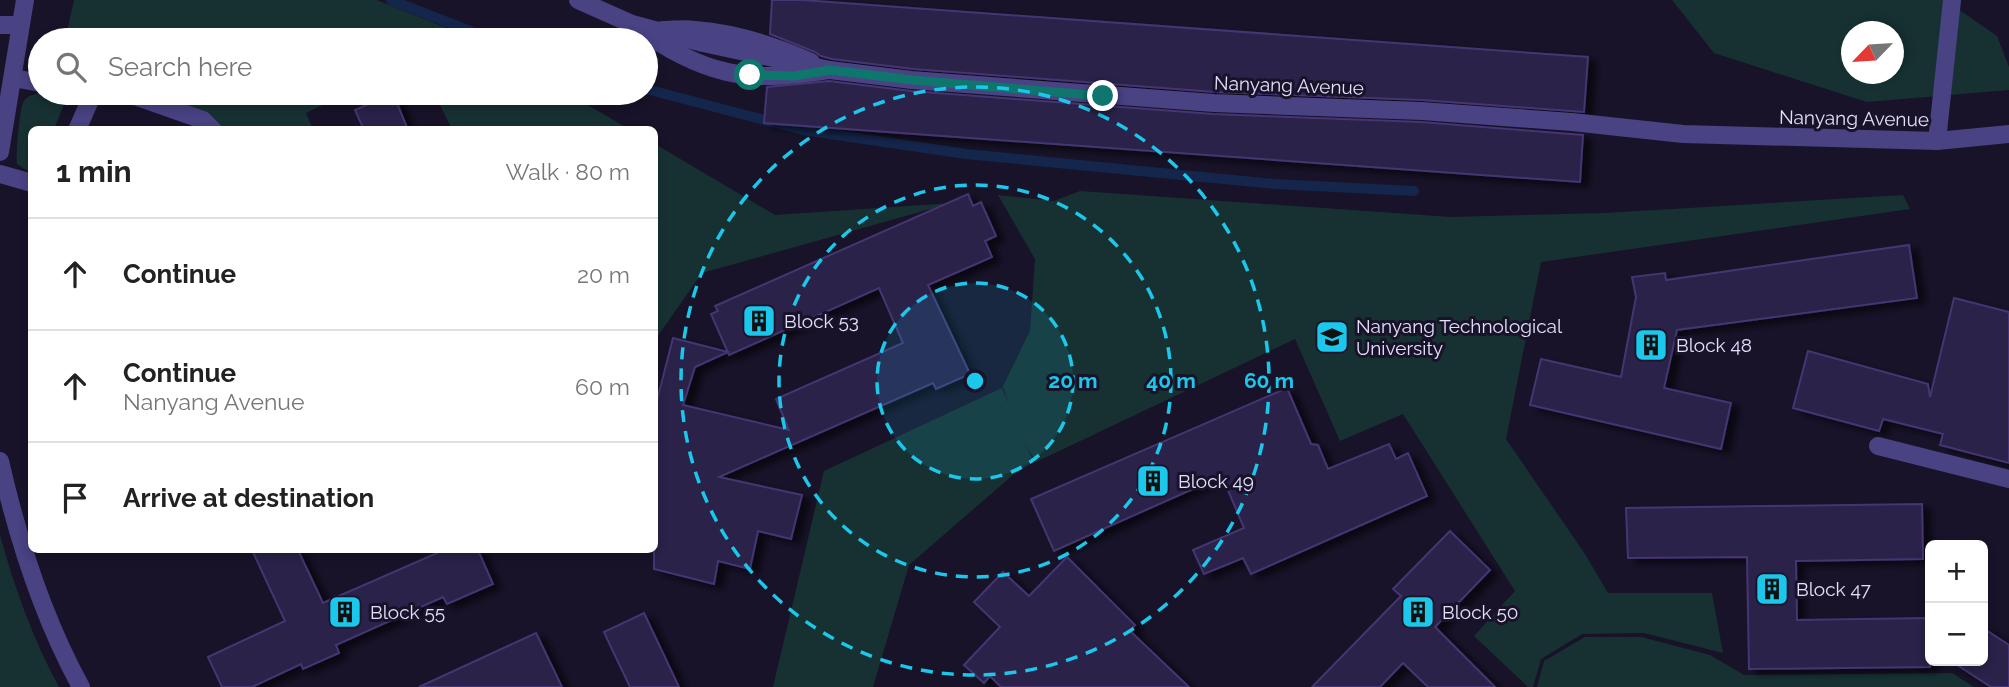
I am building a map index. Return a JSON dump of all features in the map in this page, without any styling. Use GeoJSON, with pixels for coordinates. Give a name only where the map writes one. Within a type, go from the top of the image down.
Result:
{"type":"FeatureCollection","features":[{"type":"Feature","properties":{"kind":"street"},"geometry":{"type":"LineString","coordinates":[[0,152],[25,0]]}},
{"type":"Feature","properties":{"kind":"street","name":"Nanyang Avenue"},"geometry":{"type":"LineString","coordinates":[[578,0],[647,28]]}},
{"type":"Feature","properties":{"kind":"street"},"geometry":{"type":"LineString","coordinates":[[1937,141],[1952,0]]}},
{"type":"Feature","properties":{"kind":"street"},"geometry":{"type":"LineString","coordinates":[[632,24],[638,28]]}},
{"type":"Feature","properties":{"kind":"street"},"geometry":{"type":"LineString","coordinates":[[0,25],[20,25]]}},
{"type":"Feature","properties":{"kind":"street","name":"Nanyang Avenue"},"geometry":{"type":"LineString","coordinates":[[658,31],[830,70],[912,80],[1103,96],[1422,111],[1572,122],[1683,134],[1937,141],[2009,134]]}},
{"type":"Feature","properties":{"kind":"street"},"geometry":{"type":"LineString","coordinates":[[658,42],[700,65],[732,74],[778,77],[830,70]]}},
{"type":"Feature","properties":{"kind":"street"},"geometry":{"type":"LineString","coordinates":[[14,78],[28,81]]}},
{"type":"Feature","properties":{"kind":"street"},"geometry":{"type":"LineString","coordinates":[[84,105],[85,109]]}},
{"type":"Feature","properties":{"kind":"street"},"geometry":{"type":"LineString","coordinates":[[79,126],[87,105]]}},
{"type":"Feature","properties":{"kind":"street"},"geometry":{"type":"LineString","coordinates":[[160,105],[203,120],[209,126]]}},
{"type":"Feature","properties":{"kind":"street"},"geometry":{"type":"LineString","coordinates":[[0,174],[28,182]]}},
{"type":"Feature","properties":{"kind":"street"},"geometry":{"type":"LineString","coordinates":[[1878,446],[2009,479]]}},
{"type":"Feature","properties":{"kind":"street"},"geometry":{"type":"LineString","coordinates":[[0,461],[14,524],[50,622],[81,687]]}},
{"type":"Feature","properties":{"kind":"street"},"geometry":{"type":"LineString","coordinates":[[69,666],[89,687]]}},
{"type":"Feature","properties":{"kind":"green space"},"geometry":{"type":"Polygon","coordinates":[[[74,0],[377,0],[447,28],[68,28],[74,0]]]}},
{"type":"Feature","properties":{"kind":"green space"},"geometry":{"type":"Polygon","coordinates":[[[1672,0],[1945,0],[1997,36],[2009,67],[2009,90],[1867,102],[1714,53],[1672,0]]]}},
{"type":"Feature","properties":{"kind":"green space"},"geometry":{"type":"Polygon","coordinates":[[[28,97],[28,105],[64,105],[55,126],[28,126],[28,171],[17,164],[18,131],[24,101],[28,97]]]}},
{"type":"Feature","properties":{"kind":"green space"},"geometry":{"type":"Polygon","coordinates":[[[166,105],[323,105],[306,113],[311,126],[207,126],[166,105]]]}},
{"type":"Feature","properties":{"kind":"green space"},"geometry":{"type":"Polygon","coordinates":[[[440,105],[588,105],[624,126],[450,126],[440,105]]]}},
{"type":"Feature","properties":{"kind":"green space"},"geometry":{"type":"Polygon","coordinates":[[[658,146],[775,215],[952,203],[702,273],[658,336],[658,146]]]}},
{"type":"Feature","properties":{"kind":"green space"},"geometry":{"type":"Polygon","coordinates":[[[1080,191],[1451,217],[1606,213],[1903,195],[1910,209],[1541,262],[1506,439],[1585,554],[1608,593],[1712,593],[1723,653],[1644,633],[1582,634],[1541,659],[1533,687],[1528,687],[1474,636],[1515,591],[1403,414],[1340,441],[1295,339],[1036,462],[1024,442],[1034,462],[1014,474],[909,565],[873,687],[773,687],[824,471],[1002,388],[1009,405],[1003,386],[1030,331],[1035,259],[998,195],[1054,201],[1080,191]]]}},
{"type":"Feature","properties":{"kind":"green space"},"geometry":{"type":"Polygon","coordinates":[[[0,535],[25,612],[59,687],[0,687],[0,535]]]}},
{"type":"Feature","properties":{"kind":"green space"},"geometry":{"type":"Polygon","coordinates":[[[1585,637],[1641,637],[1710,655],[1744,675],[1952,673],[1974,687],[1537,687],[1544,661],[1585,637]]]}},
{"type":"Feature","properties":{"kind":"building"},"geometry":{"type":"Polygon","coordinates":[[[772,0],[1588,57],[1584,112],[1422,100],[1215,92],[913,69],[832,59],[770,34],[772,0]]]}},
{"type":"Feature","properties":{"kind":"building"},"geometry":{"type":"Polygon","coordinates":[[[829,81],[911,91],[1213,114],[1421,122],[1583,135],[1580,182],[764,123],[767,87],[829,81]]]}},
{"type":"Feature","properties":{"kind":"building"},"geometry":{"type":"Polygon","coordinates":[[[366,105],[398,105],[406,126],[362,126],[355,110],[366,105]]]}},
{"type":"Feature","properties":{"kind":"building"},"geometry":{"type":"Polygon","coordinates":[[[968,194],[973,206],[981,202],[996,236],[985,241],[992,257],[928,285],[970,374],[936,389],[933,383],[719,477],[802,495],[791,539],[758,531],[750,569],[718,561],[714,584],[654,569],[654,553],[658,553],[658,396],[673,338],[728,352],[711,314],[718,311],[715,306],[968,194]],[[879,288],[729,355],[728,352],[695,367],[683,405],[789,430],[776,399],[903,343],[879,288]]]}},
{"type":"Feature","properties":{"kind":"building","name":"Block 48"},"geometry":{"type":"Polygon","coordinates":[[[1909,245],[1917,298],[1677,330],[1664,388],[1731,403],[1721,449],[1530,405],[1541,359],[1621,377],[1636,297],[1632,277],[1665,273],[1666,280],[1909,245]]]}},
{"type":"Feature","properties":{"kind":"building"},"geometry":{"type":"Polygon","coordinates":[[[1954,298],[2009,312],[2009,463],[1940,445],[1943,434],[1883,419],[1879,431],[1793,408],[1808,351],[1928,384],[1930,397],[1954,298]]]}},
{"type":"Feature","properties":{"kind":"building","name":"Block 49"},"geometry":{"type":"Polygon","coordinates":[[[1287,388],[1311,444],[1318,445],[1328,469],[1389,444],[1396,459],[1408,453],[1427,496],[1251,574],[1243,558],[1204,574],[1193,550],[1244,528],[1222,476],[1054,551],[1031,499],[1287,388]]]}},
{"type":"Feature","properties":{"kind":"building","name":"Block 47"},"geometry":{"type":"Polygon","coordinates":[[[1922,504],[1923,559],[1796,561],[1797,620],[1925,618],[1925,666],[1930,667],[1749,669],[1747,557],[1628,558],[1626,508],[1922,504]]]}},
{"type":"Feature","properties":{"kind":"building","name":"Block 50"},"geometry":{"type":"Polygon","coordinates":[[[1450,531],[1490,570],[1435,627],[1495,687],[1428,687],[1403,663],[1380,687],[1312,687],[1401,596],[1393,589],[1450,531]]]}},
{"type":"Feature","properties":{"kind":"building","name":"Block 55"},"geometry":{"type":"Polygon","coordinates":[[[253,553],[299,553],[323,603],[437,553],[479,553],[493,584],[447,604],[443,597],[336,645],[339,653],[303,669],[301,664],[252,687],[222,687],[208,657],[285,621],[253,553]]]}},
{"type":"Feature","properties":{"kind":"building"},"geometry":{"type":"Polygon","coordinates":[[[1067,557],[1135,625],[1130,631],[1189,687],[1001,687],[990,676],[984,683],[964,665],[1000,627],[974,602],[1003,572],[1029,596],[1067,557]]]}},
{"type":"Feature","properties":{"kind":"building"},"geometry":{"type":"Polygon","coordinates":[[[644,613],[679,687],[630,687],[610,645],[604,632],[644,613]]]}},
{"type":"Feature","properties":{"kind":"building"},"geometry":{"type":"Polygon","coordinates":[[[1988,631],[2009,645],[2009,687],[1991,687],[1959,666],[1988,666],[1988,631]]]}},
{"type":"Feature","properties":{"kind":"building"},"geometry":{"type":"Polygon","coordinates":[[[536,633],[562,687],[419,687],[536,633]]]}},
{"type":"Feature","properties":{"kind":"waterway"},"geometry":{"type":"LineString","coordinates":[[391,0],[462,28]]}},
{"type":"Feature","properties":{"kind":"waterway"},"geometry":{"type":"LineString","coordinates":[[658,92],[803,130],[966,154],[1275,184],[1414,191]]}},
{"type":"Feature","properties":{"kind":"place","name":"Block 53"},"geometry":{"type":"Point","coordinates":[759,321]}},
{"type":"Feature","properties":{"kind":"place","name":"Nanyang Technological University"},"geometry":{"type":"Point","coordinates":[1332,337]}},
{"type":"Feature","properties":{"kind":"place","name":"Block 48"},"geometry":{"type":"Point","coordinates":[1651,345]}},
{"type":"Feature","properties":{"kind":"place","name":"Block 49"},"geometry":{"type":"Point","coordinates":[1153,481]}},
{"type":"Feature","properties":{"kind":"place","name":"Block 47"},"geometry":{"type":"Point","coordinates":[1772,589]}},
{"type":"Feature","properties":{"kind":"place","name":"Block 55"},"geometry":{"type":"Point","coordinates":[345,612]}},
{"type":"Feature","properties":{"kind":"place","name":"Block 50"},"geometry":{"type":"Point","coordinates":[1418,612]}},
{"type":"Feature","properties":{"kind":"route"},"geometry":{"type":"LineString","coordinates":[[750,75],[778,77],[830,70],[912,80],[1103,96]]}}]}
